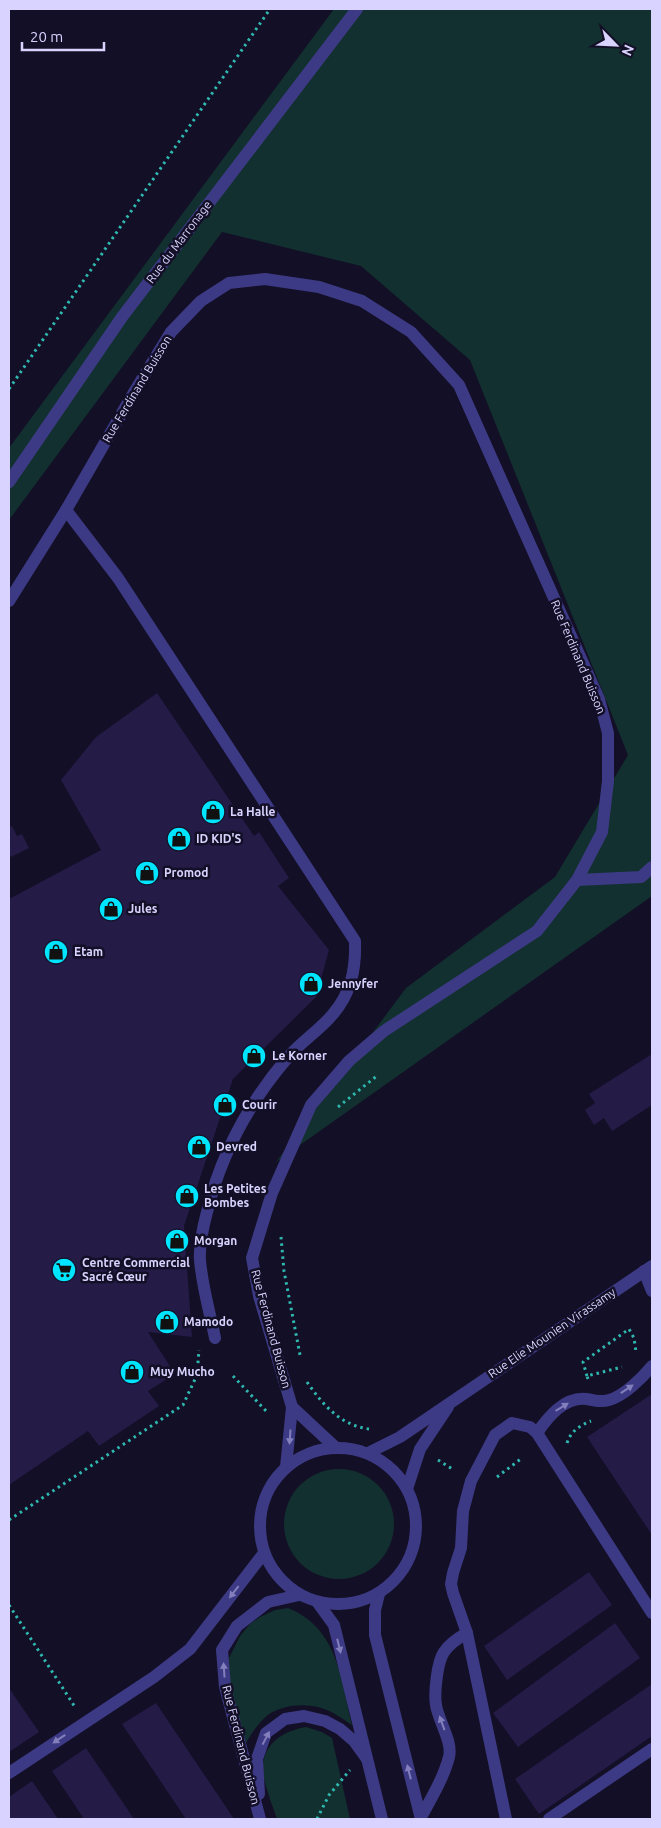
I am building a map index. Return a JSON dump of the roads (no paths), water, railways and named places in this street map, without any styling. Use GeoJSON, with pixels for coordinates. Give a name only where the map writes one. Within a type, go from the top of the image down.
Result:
{"type":"FeatureCollection","features":[{"type":"Feature","properties":{"kind":"street","name":"Rue du Marronage"},"geometry":{"type":"LineString","coordinates":[[9,482],[122,317],[357,9]]}},
{"type":"Feature","properties":{"kind":"street","name":"Rue Ferdinand Buisson"},"geometry":{"type":"LineString","coordinates":[[9,601],[66,510],[171,332],[202,301],[229,283],[265,279],[319,287],[362,301],[411,332],[460,385],[599,699],[608,733],[608,781],[602,832],[578,880],[538,931],[384,1031],[349,1061],[310,1106],[272,1193],[252,1258],[259,1296],[292,1408],[286,1467]]}},
{"type":"Feature","properties":{"kind":"street"},"geometry":{"type":"LineString","coordinates":[[66,510],[118,578],[355,941],[356,960],[353,978],[346,996],[332,1015],[298,1046],[281,1065],[258,1097],[232,1140],[211,1195],[202,1232],[200,1259],[216,1338]]}},
{"type":"Feature","properties":{"kind":"street"},"geometry":{"type":"LineString","coordinates":[[578,880],[641,877],[652,867]]}},
{"type":"Feature","properties":{"kind":"street"},"geometry":{"type":"LineString","coordinates":[[648,1268],[652,1291]]}},
{"type":"Feature","properties":{"kind":"street","name":"Rue Elie Mounien Virassamy"},"geometry":{"type":"LineString","coordinates":[[368,1453],[400,1437],[648,1268]]}},
{"type":"Feature","properties":{"kind":"street"},"geometry":{"type":"LineString","coordinates":[[538,1433],[550,1415],[566,1404],[576,1400],[587,1399],[597,1402],[612,1400],[639,1381],[652,1366]]}},
{"type":"Feature","properties":{"kind":"street","name":"Rue Elie Mounien Virassamy"},"geometry":{"type":"LineString","coordinates":[[408,1489],[420,1449],[452,1401]]}},
{"type":"Feature","properties":{"kind":"street"},"geometry":{"type":"LineString","coordinates":[[292,1408],[335,1448]]}},
{"type":"Feature","properties":{"kind":"street"},"geometry":{"type":"LineString","coordinates":[[506,1819],[467,1633],[451,1584],[461,1548],[463,1511],[471,1481],[494,1435],[512,1424],[530,1427],[538,1433],[652,1613]]}},
{"type":"Feature","properties":{"kind":"street"},"geometry":{"type":"LineString","coordinates":[[335,1448],[352,1448],[368,1453],[391,1468],[408,1489],[416,1511],[416,1535],[410,1558],[397,1578],[379,1594],[360,1602],[339,1605],[318,1602],[299,1595],[284,1584],[272,1570],[264,1554],[260,1530],[262,1507],[271,1485],[286,1467],[309,1453],[335,1448]]}},
{"type":"Feature","properties":{"kind":"street"},"geometry":{"type":"LineString","coordinates":[[9,1773],[154,1677],[190,1649],[264,1554]]}},
{"type":"Feature","properties":{"kind":"street"},"geometry":{"type":"LineString","coordinates":[[379,1594],[375,1610],[375,1635],[421,1818]]}},
{"type":"Feature","properties":{"kind":"street","name":"Rue Ferdinand Buisson"},"geometry":{"type":"LineString","coordinates":[[261,1819],[225,1687],[222,1650],[237,1626],[268,1602],[299,1595]]}},
{"type":"Feature","properties":{"kind":"street","name":"Rue Ferdinand Buisson"},"geometry":{"type":"LineString","coordinates":[[318,1602],[334,1625],[382,1819]]}},
{"type":"Feature","properties":{"kind":"street"},"geometry":{"type":"LineString","coordinates":[[421,1818],[450,1756],[445,1731],[436,1706],[436,1684],[443,1654],[456,1639],[467,1633]]}},
{"type":"Feature","properties":{"kind":"street","name":"Rue Ferdinand Buisson"},"geometry":{"type":"LineString","coordinates":[[261,1819],[257,1759],[266,1733],[285,1719],[304,1716],[325,1720],[340,1729],[354,1741],[369,1763]]}},
{"type":"Feature","properties":{"kind":"street"},"geometry":{"type":"LineString","coordinates":[[549,1819],[652,1749]]}},
{"type":"Feature","properties":{"kind":"place","name":"La Halle"},"geometry":{"type":"Point","coordinates":[213,812]}},
{"type":"Feature","properties":{"kind":"place","name":"ID KID'S"},"geometry":{"type":"Point","coordinates":[179,839]}},
{"type":"Feature","properties":{"kind":"place","name":"Promod"},"geometry":{"type":"Point","coordinates":[147,873]}},
{"type":"Feature","properties":{"kind":"place","name":"Jules"},"geometry":{"type":"Point","coordinates":[111,909]}},
{"type":"Feature","properties":{"kind":"place","name":"Etam"},"geometry":{"type":"Point","coordinates":[56,952]}},
{"type":"Feature","properties":{"kind":"place","name":"Jennyfer"},"geometry":{"type":"Point","coordinates":[311,984]}},
{"type":"Feature","properties":{"kind":"place","name":"Le Korner"},"geometry":{"type":"Point","coordinates":[254,1056]}},
{"type":"Feature","properties":{"kind":"place","name":"Courir"},"geometry":{"type":"Point","coordinates":[225,1105]}},
{"type":"Feature","properties":{"kind":"place","name":"Devred"},"geometry":{"type":"Point","coordinates":[199,1147]}},
{"type":"Feature","properties":{"kind":"place","name":"Les Petites Bombes"},"geometry":{"type":"Point","coordinates":[187,1196]}},
{"type":"Feature","properties":{"kind":"place","name":"Morgan"},"geometry":{"type":"Point","coordinates":[177,1241]}},
{"type":"Feature","properties":{"kind":"place","name":"Centre Commercial Sacré Cœur"},"geometry":{"type":"Point","coordinates":[64,1270]}},
{"type":"Feature","properties":{"kind":"place","name":"Mamodo"},"geometry":{"type":"Point","coordinates":[167,1322]}},
{"type":"Feature","properties":{"kind":"place","name":"Muy Mucho"},"geometry":{"type":"Point","coordinates":[132,1372]}}]}
